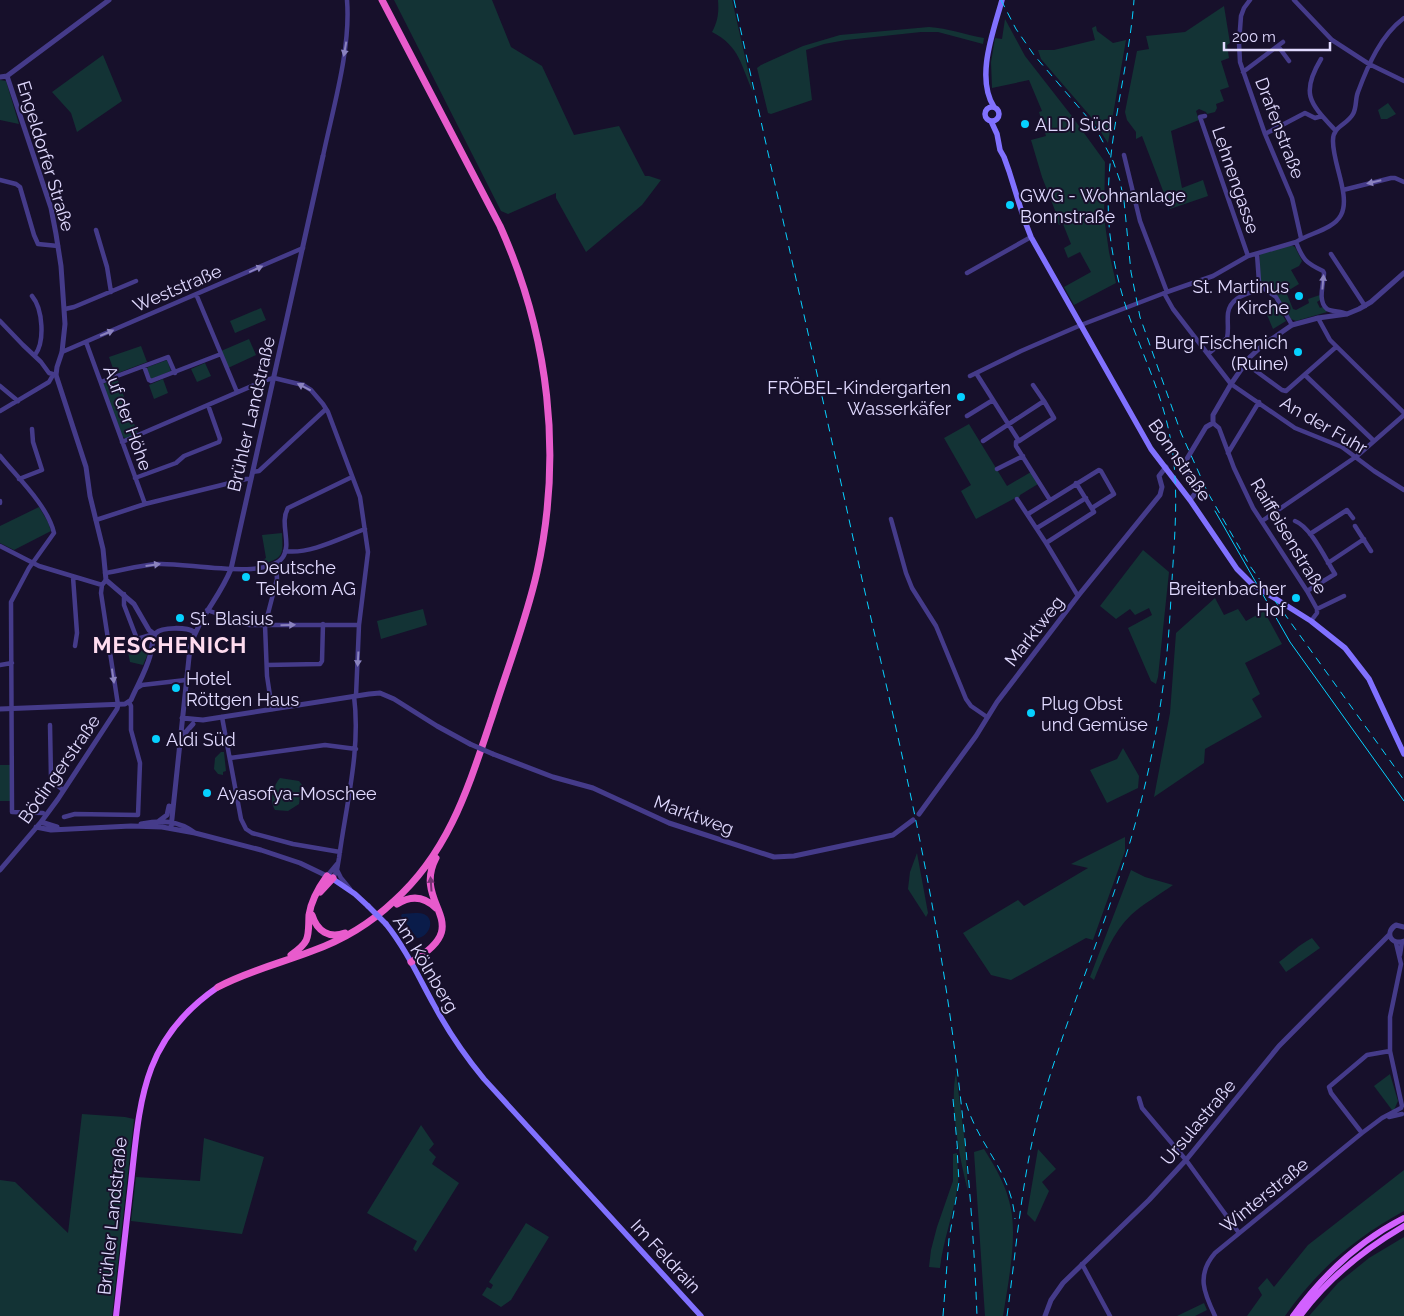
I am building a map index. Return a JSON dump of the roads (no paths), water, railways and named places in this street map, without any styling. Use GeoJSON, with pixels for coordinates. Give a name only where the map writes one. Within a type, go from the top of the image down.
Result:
{"type":"FeatureCollection","features":[{"type":"Feature","properties":{"kind":"highway"},"geometry":{"type":"LineString","coordinates":[[218,987],[244,974],[327,946],[360,928],[384,910],[433,858],[455,818],[471,777],[534,586],[548,508],[550,446],[544,375],[534,321],[521,279],[500,226],[382,0]]}},
{"type":"Feature","properties":{"kind":"highway"},"geometry":{"type":"LineString","coordinates":[[410,960],[428,950],[438,941],[442,933],[442,919],[432,893],[430,881],[432,868],[441,844]]}},
{"type":"Feature","properties":{"kind":"highway"},"geometry":{"type":"LineString","coordinates":[[285,960],[301,948],[306,941],[310,928],[311,910],[316,896],[330,877]]}},
{"type":"Feature","properties":{"kind":"highway"},"geometry":{"type":"LineString","coordinates":[[384,910],[413,897],[427,901],[438,910]]}},
{"type":"Feature","properties":{"kind":"highway"},"geometry":{"type":"LineString","coordinates":[[311,910],[317,927],[329,934],[340,935],[360,928]]}},
{"type":"Feature","properties":{"kind":"main road"},"geometry":{"type":"LineString","coordinates":[[990,99],[985,115],[991,121],[998,118],[999,112],[990,99],[987,73],[988,50],[990,36],[1002,0]]}},
{"type":"Feature","properties":{"kind":"main road"},"geometry":{"type":"LineString","coordinates":[[987,109],[994,107]]}},
{"type":"Feature","properties":{"kind":"main road","name":"Bonnstraße"},"geometry":{"type":"LineString","coordinates":[[997,134],[998,118]]}},
{"type":"Feature","properties":{"kind":"main road","name":"Bonnstraße"},"geometry":{"type":"LineString","coordinates":[[991,121],[1031,237],[1151,449],[1166,467],[1245,578],[1334,638],[1360,666],[1369,679],[1404,754]]}},
{"type":"Feature","properties":{"kind":"main road","name":"Am Kölnberg"},"geometry":{"type":"LineString","coordinates":[[330,877],[355,894],[386,924],[399,941],[460,1049],[484,1079],[609,1216]]}},
{"type":"Feature","properties":{"kind":"main road","name":"Brühler Landstraße"},"geometry":{"type":"LineString","coordinates":[[116,1316],[138,1120],[147,1078],[163,1043],[174,1027],[191,1008],[218,987]]}},
{"type":"Feature","properties":{"kind":"main road","name":"Im Feldrain"},"geometry":{"type":"LineString","coordinates":[[609,1216],[701,1316]]}},
{"type":"Feature","properties":{"kind":"main road"},"geometry":{"type":"LineString","coordinates":[[1293,1316],[1319,1284],[1341,1262],[1375,1235],[1404,1218]]}},
{"type":"Feature","properties":{"kind":"main road"},"geometry":{"type":"LineString","coordinates":[[1300,1316],[1320,1290],[1334,1276],[1367,1249],[1404,1226]]}},
{"type":"Feature","properties":{"kind":"street"},"geometry":{"type":"LineString","coordinates":[[7,76],[109,0]]}},
{"type":"Feature","properties":{"kind":"street","name":"Brühler Landstraße"},"geometry":{"type":"LineString","coordinates":[[170,828],[190,648],[194,632],[222,589],[231,569],[346,47],[348,24],[347,0]]}},
{"type":"Feature","properties":{"kind":"street","name":"Drafenstraße"},"geometry":{"type":"LineString","coordinates":[[1250,0],[1241,16],[1240,53],[1243,72],[1265,134],[1292,198],[1301,238]]}},
{"type":"Feature","properties":{"kind":"street"},"geometry":{"type":"LineString","coordinates":[[1294,0],[1332,40],[1369,64],[1404,81]]}},
{"type":"Feature","properties":{"kind":"street"},"geometry":{"type":"LineString","coordinates":[[970,376],[1081,325],[1165,292],[1213,276],[1248,256],[1296,242],[1327,227],[1338,219],[1344,210],[1343,190],[1334,157],[1333,139],[1335,130],[1351,117],[1369,64],[1392,28],[1404,18]]}},
{"type":"Feature","properties":{"kind":"street"},"geometry":{"type":"LineString","coordinates":[[1243,72],[1283,42]]}},
{"type":"Feature","properties":{"kind":"street"},"geometry":{"type":"LineString","coordinates":[[1278,46],[1289,62]]}},
{"type":"Feature","properties":{"kind":"street"},"geometry":{"type":"LineString","coordinates":[[1321,59],[1312,76],[1309,91],[1312,102],[1335,130]]}},
{"type":"Feature","properties":{"kind":"street","name":"Engeldorfer Straße"},"geometry":{"type":"LineString","coordinates":[[0,77],[7,76],[51,208],[58,246],[64,309],[62,352],[55,375]]}},
{"type":"Feature","properties":{"kind":"street"},"geometry":{"type":"LineString","coordinates":[[1265,134],[1305,113],[1315,118],[1322,116]]}},
{"type":"Feature","properties":{"kind":"street","name":"Lehnengasse"},"geometry":{"type":"LineString","coordinates":[[1205,116],[1200,117],[1248,256]]}},
{"type":"Feature","properties":{"kind":"street","name":"An der Fuhr"},"geometry":{"type":"LineString","coordinates":[[1124,155],[1140,221],[1165,292],[1173,309],[1231,384],[1295,428],[1335,443],[1357,456],[1374,471],[1404,490]]}},
{"type":"Feature","properties":{"kind":"street"},"geometry":{"type":"LineString","coordinates":[[1343,190],[1391,178],[1404,182]]}},
{"type":"Feature","properties":{"kind":"street"},"geometry":{"type":"LineString","coordinates":[[0,180],[16,184],[20,187],[38,244],[58,246]]}},
{"type":"Feature","properties":{"kind":"street"},"geometry":{"type":"LineString","coordinates":[[96,230],[107,267],[111,292]]}},
{"type":"Feature","properties":{"kind":"street"},"geometry":{"type":"LineString","coordinates":[[967,273],[1031,237]]}},
{"type":"Feature","properties":{"kind":"street"},"geometry":{"type":"LineString","coordinates":[[1296,242],[1306,263],[1324,273],[1322,295],[1325,307],[1347,314]]}},
{"type":"Feature","properties":{"kind":"street","name":"Weststraße"},"geometry":{"type":"LineString","coordinates":[[62,352],[303,248]]}},
{"type":"Feature","properties":{"kind":"street"},"geometry":{"type":"LineString","coordinates":[[1257,254],[1258,279],[1263,288],[1276,297],[1292,325]]}},
{"type":"Feature","properties":{"kind":"street"},"geometry":{"type":"LineString","coordinates":[[1331,254],[1365,306]]}},
{"type":"Feature","properties":{"kind":"street"},"geometry":{"type":"LineString","coordinates":[[1190,500],[1197,491],[1185,471],[1185,462],[1206,427],[1213,423],[1213,415],[1245,364],[1263,345],[1292,325],[1318,318],[1347,314],[1365,306],[1404,273]]}},
{"type":"Feature","properties":{"kind":"street"},"geometry":{"type":"LineString","coordinates":[[64,309],[74,307],[136,281]]}},
{"type":"Feature","properties":{"kind":"street"},"geometry":{"type":"LineString","coordinates":[[1208,354],[1227,338],[1228,313],[1234,302],[1242,295],[1263,288]]}},
{"type":"Feature","properties":{"kind":"street"},"geometry":{"type":"LineString","coordinates":[[196,294],[220,354],[238,392]]}},
{"type":"Feature","properties":{"kind":"street"},"geometry":{"type":"LineString","coordinates":[[32,296],[39,307],[41,335],[39,349],[35,356]]}},
{"type":"Feature","properties":{"kind":"street"},"geometry":{"type":"LineString","coordinates":[[1262,521],[1357,456],[1404,414],[1330,340],[1318,318]]}},
{"type":"Feature","properties":{"kind":"street"},"geometry":{"type":"LineString","coordinates":[[0,321],[50,374],[55,375]]}},
{"type":"Feature","properties":{"kind":"street","name":"Auf der Höhe"},"geometry":{"type":"LineString","coordinates":[[86,342],[145,504]]}},
{"type":"Feature","properties":{"kind":"street"},"geometry":{"type":"LineString","coordinates":[[1245,364],[1284,391],[1336,346]]}},
{"type":"Feature","properties":{"kind":"street"},"geometry":{"type":"LineString","coordinates":[[144,366],[150,381],[220,354]]}},
{"type":"Feature","properties":{"kind":"street"},"geometry":{"type":"LineString","coordinates":[[101,382],[168,357],[174,373]]}},
{"type":"Feature","properties":{"kind":"street"},"geometry":{"type":"LineString","coordinates":[[976,373],[1019,440]]}},
{"type":"Feature","properties":{"kind":"street"},"geometry":{"type":"LineString","coordinates":[[0,412],[49,382],[55,375]]}},
{"type":"Feature","properties":{"kind":"street"},"geometry":{"type":"LineString","coordinates":[[55,375],[82,448],[103,549],[106,580],[102,586],[101,593],[118,705]]}},
{"type":"Feature","properties":{"kind":"street"},"geometry":{"type":"LineString","coordinates":[[1304,375],[1374,441]]}},
{"type":"Feature","properties":{"kind":"street"},"geometry":{"type":"LineString","coordinates":[[122,442],[274,378],[307,387],[326,409],[362,503],[368,552],[355,696],[356,749],[337,870],[341,878],[355,894]]}},
{"type":"Feature","properties":{"kind":"street"},"geometry":{"type":"LineString","coordinates":[[1033,385],[1054,418],[1016,442],[1016,446],[1050,500]]}},
{"type":"Feature","properties":{"kind":"street"},"geometry":{"type":"LineString","coordinates":[[0,386],[18,401]]}},
{"type":"Feature","properties":{"kind":"street"},"geometry":{"type":"LineString","coordinates":[[967,416],[993,400]]}},
{"type":"Feature","properties":{"kind":"street"},"geometry":{"type":"LineString","coordinates":[[983,441],[1044,401]]}},
{"type":"Feature","properties":{"kind":"street"},"geometry":{"type":"LineString","coordinates":[[1228,453],[1259,402]]}},
{"type":"Feature","properties":{"kind":"street"},"geometry":{"type":"LineString","coordinates":[[135,478],[176,463],[184,456],[219,442],[220,439],[208,405]]}},
{"type":"Feature","properties":{"kind":"street"},"geometry":{"type":"LineString","coordinates":[[253,472],[259,472],[326,409]]}},
{"type":"Feature","properties":{"kind":"street","name":"Raiffeisenstraße"},"geometry":{"type":"LineString","coordinates":[[1213,423],[1219,428],[1247,497],[1317,609],[1312,622]]}},
{"type":"Feature","properties":{"kind":"street"},"geometry":{"type":"LineString","coordinates":[[19,479],[42,470],[33,442],[32,429]]}},
{"type":"Feature","properties":{"kind":"street"},"geometry":{"type":"LineString","coordinates":[[0,456],[37,502],[54,531],[32,564],[12,602],[12,811],[44,813],[49,821],[62,828]]}},
{"type":"Feature","properties":{"kind":"street"},"geometry":{"type":"LineString","coordinates":[[998,470],[1022,456]]}},
{"type":"Feature","properties":{"kind":"street","name":"Marktweg"},"geometry":{"type":"LineString","coordinates":[[919,814],[976,736],[997,702],[1078,596],[1160,495],[1162,487],[1159,476],[1166,467]]}},
{"type":"Feature","properties":{"kind":"street"},"geometry":{"type":"LineString","coordinates":[[1028,514],[1096,470],[1101,471],[1114,494],[1092,508]]}},
{"type":"Feature","properties":{"kind":"street"},"geometry":{"type":"LineString","coordinates":[[105,573],[157,564],[231,569],[258,568],[276,564],[286,551],[284,518],[288,508],[352,478]]}},
{"type":"Feature","properties":{"kind":"street"},"geometry":{"type":"LineString","coordinates":[[96,520],[145,504],[246,479],[251,480]]}},
{"type":"Feature","properties":{"kind":"street"},"geometry":{"type":"LineString","coordinates":[[1046,543],[1093,514],[1094,510],[1076,482]]}},
{"type":"Feature","properties":{"kind":"street"},"geometry":{"type":"LineString","coordinates":[[1037,528],[1086,498]]}},
{"type":"Feature","properties":{"kind":"street"},"geometry":{"type":"LineString","coordinates":[[1017,499],[1078,596]]}},
{"type":"Feature","properties":{"kind":"street"},"geometry":{"type":"LineString","coordinates":[[1310,534],[1347,510],[1353,518]]}},
{"type":"Feature","properties":{"kind":"street"},"geometry":{"type":"LineString","coordinates":[[890,519],[912,588],[936,626],[966,699],[971,706],[987,717]]}},
{"type":"Feature","properties":{"kind":"street"},"geometry":{"type":"LineString","coordinates":[[1295,521],[1302,524],[1310,534],[1335,574],[1307,591]]}},
{"type":"Feature","properties":{"kind":"street"},"geometry":{"type":"LineString","coordinates":[[1355,526],[1371,551]]}},
{"type":"Feature","properties":{"kind":"street"},"geometry":{"type":"LineString","coordinates":[[286,551],[298,551],[320,546],[365,529]]}},
{"type":"Feature","properties":{"kind":"street"},"geometry":{"type":"LineString","coordinates":[[1328,563],[1364,539]]}},
{"type":"Feature","properties":{"kind":"street"},"geometry":{"type":"LineString","coordinates":[[0,546],[32,564],[102,586]]}},
{"type":"Feature","properties":{"kind":"street"},"geometry":{"type":"LineString","coordinates":[[272,709],[267,676],[265,625],[277,579],[276,564]]}},
{"type":"Feature","properties":{"kind":"street"},"geometry":{"type":"LineString","coordinates":[[73,578],[77,633],[75,646]]}},
{"type":"Feature","properties":{"kind":"street"},"geometry":{"type":"LineString","coordinates":[[106,580],[134,604],[149,630],[154,634]]}},
{"type":"Feature","properties":{"kind":"street"},"geometry":{"type":"LineString","coordinates":[[124,594],[122,601],[136,639],[158,631],[178,628],[194,632]]}},
{"type":"Feature","properties":{"kind":"street","name":"Raiffeisenstraße"},"geometry":{"type":"LineString","coordinates":[[1317,609],[1344,596]]}},
{"type":"Feature","properties":{"kind":"street"},"geometry":{"type":"LineString","coordinates":[[207,610],[249,625],[360,625]]}},
{"type":"Feature","properties":{"kind":"street"},"geometry":{"type":"LineString","coordinates":[[267,665],[320,664],[322,661],[323,624]]}},
{"type":"Feature","properties":{"kind":"street"},"geometry":{"type":"LineString","coordinates":[[64,817],[75,814],[138,814],[140,763],[131,730],[131,706],[129,702],[149,659],[154,634]]}},
{"type":"Feature","properties":{"kind":"street"},"geometry":{"type":"LineString","coordinates":[[0,665],[12,663]]}},
{"type":"Feature","properties":{"kind":"street"},"geometry":{"type":"LineString","coordinates":[[141,676],[142,682],[146,685]]}},
{"type":"Feature","properties":{"kind":"street"},"geometry":{"type":"LineString","coordinates":[[136,688],[140,685],[186,680]]}},
{"type":"Feature","properties":{"kind":"street","name":"Marktweg"},"geometry":{"type":"LineString","coordinates":[[203,720],[355,696],[380,694],[388,696],[437,726],[493,754],[553,776],[593,788],[669,823],[774,857],[794,856],[893,835],[913,820]]}},
{"type":"Feature","properties":{"kind":"street"},"geometry":{"type":"LineString","coordinates":[[0,709],[118,705],[129,702]]}},
{"type":"Feature","properties":{"kind":"street","name":"Bödingerstraße"},"geometry":{"type":"LineString","coordinates":[[0,870],[41,822],[118,705]]}},
{"type":"Feature","properties":{"kind":"street"},"geometry":{"type":"LineString","coordinates":[[222,717],[241,820],[246,830],[293,844],[340,852]]}},
{"type":"Feature","properties":{"kind":"street"},"geometry":{"type":"LineString","coordinates":[[182,718],[203,720]]}},
{"type":"Feature","properties":{"kind":"street"},"geometry":{"type":"LineString","coordinates":[[182,725],[193,724],[203,720]]}},
{"type":"Feature","properties":{"kind":"street"},"geometry":{"type":"LineString","coordinates":[[180,745],[185,733],[193,724]]}},
{"type":"Feature","properties":{"kind":"street"},"geometry":{"type":"LineString","coordinates":[[50,726],[51,778],[63,790]]}},
{"type":"Feature","properties":{"kind":"street"},"geometry":{"type":"LineString","coordinates":[[230,758],[326,745],[356,749]]}},
{"type":"Feature","properties":{"kind":"street"},"geometry":{"type":"LineString","coordinates":[[158,821],[167,815],[173,796]]}},
{"type":"Feature","properties":{"kind":"street","name":"Am Kölnberg"},"geometry":{"type":"LineString","coordinates":[[131,826],[158,821],[171,822],[196,833]]}},
{"type":"Feature","properties":{"kind":"street","name":"Am Kölnberg"},"geometry":{"type":"LineString","coordinates":[[41,822],[62,828]]}},
{"type":"Feature","properties":{"kind":"street","name":"Am Kölnberg"},"geometry":{"type":"LineString","coordinates":[[36,827],[51,830],[131,826],[170,828],[261,850],[300,863],[330,877]]}},
{"type":"Feature","properties":{"kind":"street"},"geometry":{"type":"LineString","coordinates":[[330,877],[338,863]]}},
{"type":"Feature","properties":{"kind":"street"},"geometry":{"type":"LineString","coordinates":[[330,877],[337,870]]}},
{"type":"Feature","properties":{"kind":"street","name":"Ursulastraße"},"geometry":{"type":"LineString","coordinates":[[1045,1316],[1050,1300],[1059,1287],[1186,1160],[1279,1046],[1377,947],[1396,940],[1390,931],[1393,926],[1403,925]]}},
{"type":"Feature","properties":{"kind":"street"},"geometry":{"type":"LineString","coordinates":[[1396,940],[1400,957],[1400,973],[1389,1025],[1390,1050],[1403,1115]]}},
{"type":"Feature","properties":{"kind":"street"},"geometry":{"type":"LineString","coordinates":[[1362,1133],[1331,1093],[1329,1087],[1367,1055],[1390,1050]]}},
{"type":"Feature","properties":{"kind":"street"},"geometry":{"type":"LineString","coordinates":[[1399,1088],[1404,1097]]}},
{"type":"Feature","properties":{"kind":"street"},"geometry":{"type":"LineString","coordinates":[[1139,1098],[1142,1108],[1186,1160],[1240,1232]]}},
{"type":"Feature","properties":{"kind":"street","name":"Winterstraße"},"geometry":{"type":"LineString","coordinates":[[1215,1316],[1204,1290],[1203,1278],[1206,1267],[1215,1253],[1362,1133],[1402,1106]]}},
{"type":"Feature","properties":{"kind":"street","name":"Winterstraße"},"geometry":{"type":"LineString","coordinates":[[1386,1117],[1403,1115]]}},
{"type":"Feature","properties":{"kind":"street"},"geometry":{"type":"LineString","coordinates":[[1082,1264],[1110,1316]]}},
{"type":"Feature","properties":{"kind":"water"},"geometry":{"type":"Polygon","coordinates":[[[422,913],[430,920],[429,929],[422,937],[417,938],[401,916],[402,914],[422,913]]]}},
{"type":"Feature","properties":{"kind":"tram line"},"geometry":{"type":"LineString","coordinates":[[1215,511],[1290,642],[1404,801]]}},
{"type":"Feature","properties":{"kind":"railway"},"geometry":{"type":"LineString","coordinates":[[734,0],[901,750],[927,878],[951,1019],[963,1118],[972,1217],[977,1316]]}},
{"type":"Feature","properties":{"kind":"railway"},"geometry":{"type":"LineString","coordinates":[[1001,0],[1016,29],[1034,55],[1094,125],[1113,161],[1124,201],[1131,272],[1140,317],[1181,433],[1208,493],[1250,566],[1404,780]]}},
{"type":"Feature","properties":{"kind":"railway"},"geometry":{"type":"LineString","coordinates":[[1007,1316],[1021,1208],[1035,1128],[1061,1042],[1131,839],[1156,733],[1167,652],[1176,494],[1171,441],[1160,399],[1129,316],[1119,282],[1110,235],[1108,205],[1112,146],[1134,0]]}},
{"type":"Feature","properties":{"kind":"railway"},"geometry":{"type":"LineString","coordinates":[[953,1099],[958,1154]]}},
{"type":"Feature","properties":{"kind":"railway"},"geometry":{"type":"LineString","coordinates":[[966,1103],[972,1119],[1007,1186],[1015,1219]]}},
{"type":"Feature","properties":{"kind":"railway"},"geometry":{"type":"LineString","coordinates":[[943,1316],[949,1239],[959,1182],[957,1148]]}},
{"type":"Feature","properties":{"kind":"place","name":"ALDI Süd"},"geometry":{"type":"Point","coordinates":[1025,124]}},
{"type":"Feature","properties":{"kind":"place","name":"GWG - Wohnanlage Bonnstraße"},"geometry":{"type":"Point","coordinates":[1010,205]}},
{"type":"Feature","properties":{"kind":"place","name":"St. Martinus Kirche"},"geometry":{"type":"Point","coordinates":[1299,296]}},
{"type":"Feature","properties":{"kind":"place","name":"Burg Fischenich (Ruine)"},"geometry":{"type":"Point","coordinates":[1298,352]}},
{"type":"Feature","properties":{"kind":"place","name":"FRÖBEL-Kindergarten Wasserkäfer"},"geometry":{"type":"Point","coordinates":[961,397]}},
{"type":"Feature","properties":{"kind":"place","name":"Deutsche Telekom AG"},"geometry":{"type":"Point","coordinates":[246,577]}},
{"type":"Feature","properties":{"kind":"place","name":"Breitenbacher Hof"},"geometry":{"type":"Point","coordinates":[1296,598]}},
{"type":"Feature","properties":{"kind":"place","name":"St. Blasius"},"geometry":{"type":"Point","coordinates":[180,618]}},
{"type":"Feature","properties":{"kind":"place","name":"Hotel Röttgen Haus"},"geometry":{"type":"Point","coordinates":[176,688]}},
{"type":"Feature","properties":{"kind":"place","name":"Plug Obst und Gemüse"},"geometry":{"type":"Point","coordinates":[1031,713]}},
{"type":"Feature","properties":{"kind":"place","name":"Aldi Süd"},"geometry":{"type":"Point","coordinates":[156,739]}},
{"type":"Feature","properties":{"kind":"place","name":"Ayasofya-Moschee"},"geometry":{"type":"Point","coordinates":[207,793]}},
{"type":"Feature","properties":{"kind":"district","name":"MESCHENICH"},"geometry":{"type":"Point","coordinates":[170,645]}}]}
